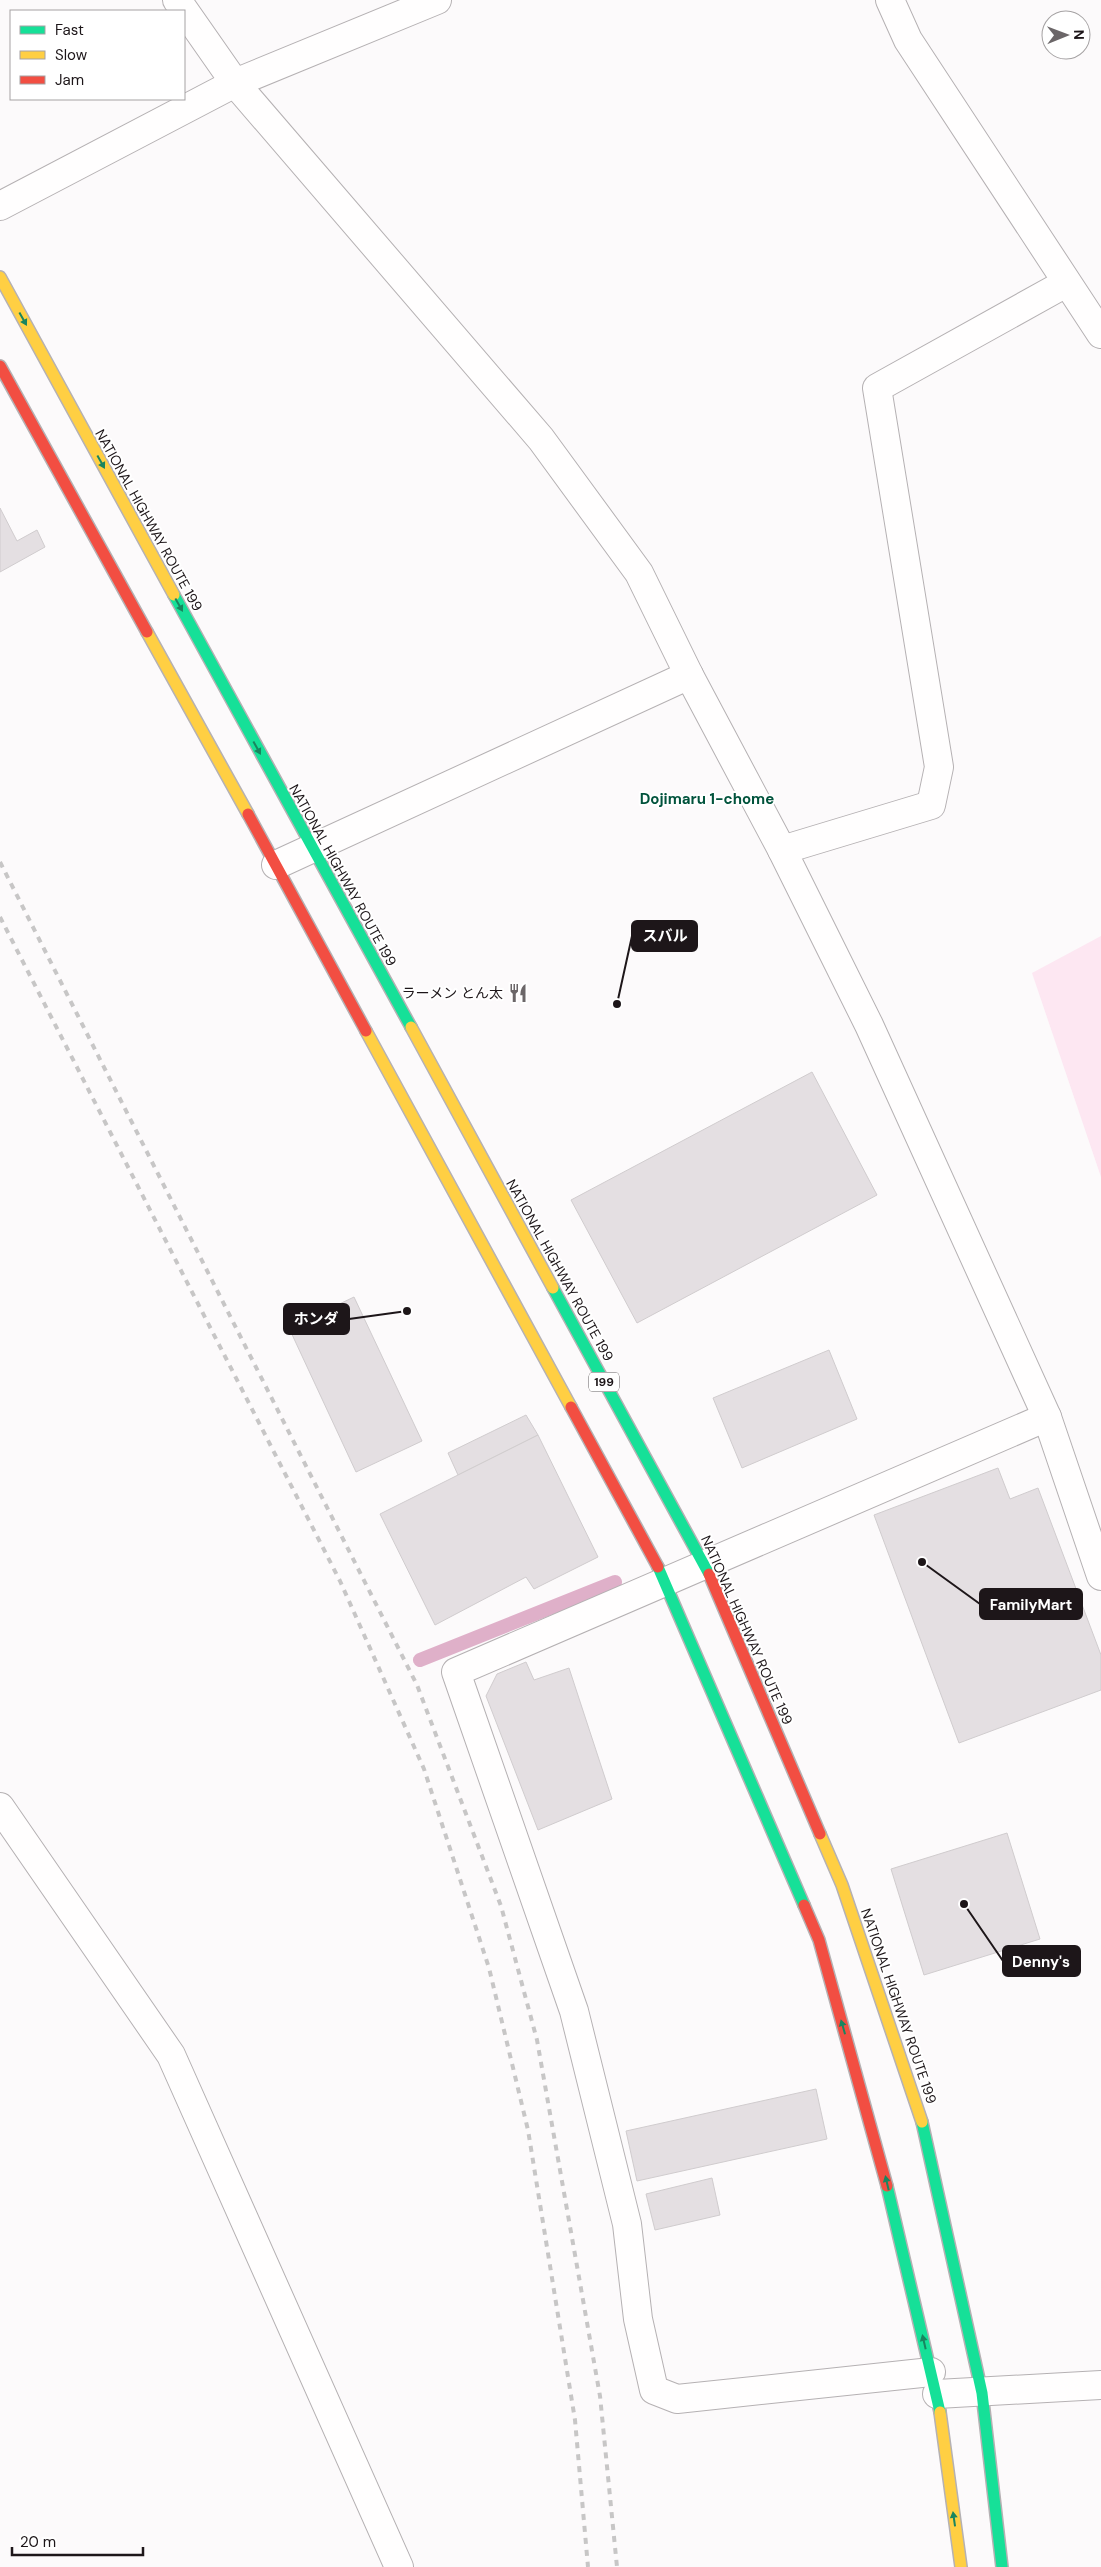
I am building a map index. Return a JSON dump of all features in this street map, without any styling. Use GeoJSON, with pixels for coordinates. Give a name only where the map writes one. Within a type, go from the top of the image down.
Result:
{"type":"FeatureCollection","features":[{"type":"Feature","properties":{"kind":"highway","name":"NATIONAL HIGHWAY ROUTE 199"},"geometry":{"type":"LineString","coordinates":[[0,277],[705,1566],[842,1885],[922,2121],[982,2393],[1002,2567]]}},
{"type":"Feature","properties":{"kind":"highway"},"geometry":{"type":"LineString","coordinates":[[0,366],[276,865],[666,1582],[819,1940],[882,2165],[934,2383],[961,2567]]}},
{"type":"Feature","properties":{"kind":"street"},"geometry":{"type":"LineString","coordinates":[[0,206],[235,83],[437,0]]}},
{"type":"Feature","properties":{"kind":"street"},"geometry":{"type":"LineString","coordinates":[[890,0],[908,40],[1101,334]]}},
{"type":"Feature","properties":{"kind":"street"},"geometry":{"type":"LineString","coordinates":[[185,11],[235,83],[541,439],[638,573],[689,675],[782,850],[869,1025],[1047,1417],[1101,1576]]}},
{"type":"Feature","properties":{"kind":"street"},"geometry":{"type":"LineString","coordinates":[[782,850],[931,805],[940,767],[877,388],[1066,283]]}},
{"type":"Feature","properties":{"kind":"street"},"geometry":{"type":"LineString","coordinates":[[276,865],[689,675]]}},
{"type":"Feature","properties":{"kind":"street"},"geometry":{"type":"LineString","coordinates":[[1047,1417],[456,1672],[574,2011],[627,2224],[638,2319],[654,2390],[677,2399],[934,2383],[982,2393],[1101,2386]]}},
{"type":"Feature","properties":{"kind":"street"},"geometry":{"type":"LineString","coordinates":[[0,1807],[171,2055],[400,2567]]}},
{"type":"Feature","properties":{"kind":"shaded area"},"geometry":{"type":"Polygon","coordinates":[[[1101,936],[1101,1177],[1032,973],[1101,936]]]}},
{"type":"Feature","properties":{"kind":"building"},"geometry":{"type":"Polygon","coordinates":[[[0,508],[17,541],[37,530],[45,547],[0,572],[0,508]]]}},
{"type":"Feature","properties":{"kind":"building"},"geometry":{"type":"Polygon","coordinates":[[[812,1072],[877,1195],[637,1323],[571,1200],[812,1072]]]}},
{"type":"Feature","properties":{"kind":"building"},"geometry":{"type":"Polygon","coordinates":[[[354,1297],[422,1441],[356,1472],[289,1328],[354,1297]]]}},
{"type":"Feature","properties":{"kind":"building"},"geometry":{"type":"Polygon","coordinates":[[[829,1350],[857,1419],[742,1468],[713,1398],[829,1350]]]}},
{"type":"Feature","properties":{"kind":"building"},"geometry":{"type":"Polygon","coordinates":[[[526,1415],[538,1435],[458,1475],[448,1453],[526,1415]]]}},
{"type":"Feature","properties":{"kind":"building"},"geometry":{"type":"Polygon","coordinates":[[[538,1435],[598,1557],[534,1589],[526,1577],[435,1625],[380,1514],[538,1435]]]}},
{"type":"Feature","properties":{"kind":"building"},"geometry":{"type":"Polygon","coordinates":[[[998,1468],[1010,1499],[1038,1488],[1101,1655],[1101,1690],[959,1743],[874,1515],[998,1468]]]}},
{"type":"Feature","properties":{"kind":"building"},"geometry":{"type":"Polygon","coordinates":[[[526,1662],[534,1680],[569,1668],[612,1799],[538,1830],[486,1696],[497,1674],[526,1662]]]}},
{"type":"Feature","properties":{"kind":"building"},"geometry":{"type":"Polygon","coordinates":[[[1007,1833],[1040,1939],[924,1975],[891,1869],[1007,1833]]]}},
{"type":"Feature","properties":{"kind":"building"},"geometry":{"type":"Polygon","coordinates":[[[816,2089],[827,2139],[637,2181],[626,2131],[816,2089]]]}},
{"type":"Feature","properties":{"kind":"building"},"geometry":{"type":"Polygon","coordinates":[[[712,2178],[720,2215],[655,2230],[646,2194],[712,2178]]]}},
{"type":"Feature","properties":{"kind":"waterway"},"geometry":{"type":"LineString","coordinates":[[420,1660],[615,1582]]}},
{"type":"Feature","properties":{"kind":"railway"},"geometry":{"type":"LineString","coordinates":[[0,862],[417,1685],[501,1906],[537,2040],[600,2396],[617,2567]]}},
{"type":"Feature","properties":{"kind":"railway"},"geometry":{"type":"LineString","coordinates":[[0,917],[340,1581],[424,1769],[489,1968],[528,2130],[575,2420],[588,2567]]}},
{"type":"Feature","properties":{"kind":"traffic: fast"},"geometry":{"type":"LineString","coordinates":[[174,595],[411,1027]]}},
{"type":"Feature","properties":{"kind":"traffic: fast"},"geometry":{"type":"LineString","coordinates":[[553,1288],[709,1574]]}},
{"type":"Feature","properties":{"kind":"traffic: fast"},"geometry":{"type":"LineString","coordinates":[[658,1567],[804,1905]]}},
{"type":"Feature","properties":{"kind":"traffic: fast"},"geometry":{"type":"LineString","coordinates":[[922,2122],[982,2393],[1002,2567]]}},
{"type":"Feature","properties":{"kind":"traffic: fast"},"geometry":{"type":"LineString","coordinates":[[887,2186],[940,2412]]}},
{"type":"Feature","properties":{"kind":"traffic: slow"},"geometry":{"type":"LineString","coordinates":[[0,277],[174,595]]}},
{"type":"Feature","properties":{"kind":"traffic: slow"},"geometry":{"type":"LineString","coordinates":[[147,632],[248,814]]}},
{"type":"Feature","properties":{"kind":"traffic: slow"},"geometry":{"type":"LineString","coordinates":[[411,1027],[553,1288]]}},
{"type":"Feature","properties":{"kind":"traffic: slow"},"geometry":{"type":"LineString","coordinates":[[366,1031],[571,1407]]}},
{"type":"Feature","properties":{"kind":"traffic: slow"},"geometry":{"type":"LineString","coordinates":[[820,1834],[842,1885],[922,2122]]}},
{"type":"Feature","properties":{"kind":"traffic: slow"},"geometry":{"type":"LineString","coordinates":[[940,2412],[961,2567]]}},
{"type":"Feature","properties":{"kind":"traffic: jam"},"geometry":{"type":"LineString","coordinates":[[0,366],[147,632]]}},
{"type":"Feature","properties":{"kind":"traffic: jam"},"geometry":{"type":"LineString","coordinates":[[248,814],[366,1031]]}},
{"type":"Feature","properties":{"kind":"traffic: jam"},"geometry":{"type":"LineString","coordinates":[[571,1407],[658,1567]]}},
{"type":"Feature","properties":{"kind":"traffic: jam"},"geometry":{"type":"LineString","coordinates":[[709,1574],[820,1834]]}},
{"type":"Feature","properties":{"kind":"traffic: jam"},"geometry":{"type":"LineString","coordinates":[[804,1905],[819,1940],[887,2186]]}},
{"type":"Feature","properties":{"kind":"place","name":"ラーメン とん太"},"geometry":{"type":"Point","coordinates":[518,993]}},
{"type":"Feature","properties":{"kind":"place","name":"スバル"},"geometry":{"type":"Point","coordinates":[617,1004]}},
{"type":"Feature","properties":{"kind":"place","name":"ホンダ"},"geometry":{"type":"Point","coordinates":[407,1311]}},
{"type":"Feature","properties":{"kind":"place","name":"FamilyMart"},"geometry":{"type":"Point","coordinates":[922,1562]}},
{"type":"Feature","properties":{"kind":"place","name":"Denny's"},"geometry":{"type":"Point","coordinates":[964,1904]}},
{"type":"Feature","properties":{"kind":"district","name":"Dojimaru 1-chome"},"geometry":{"type":"Point","coordinates":[707,799]}}]}
